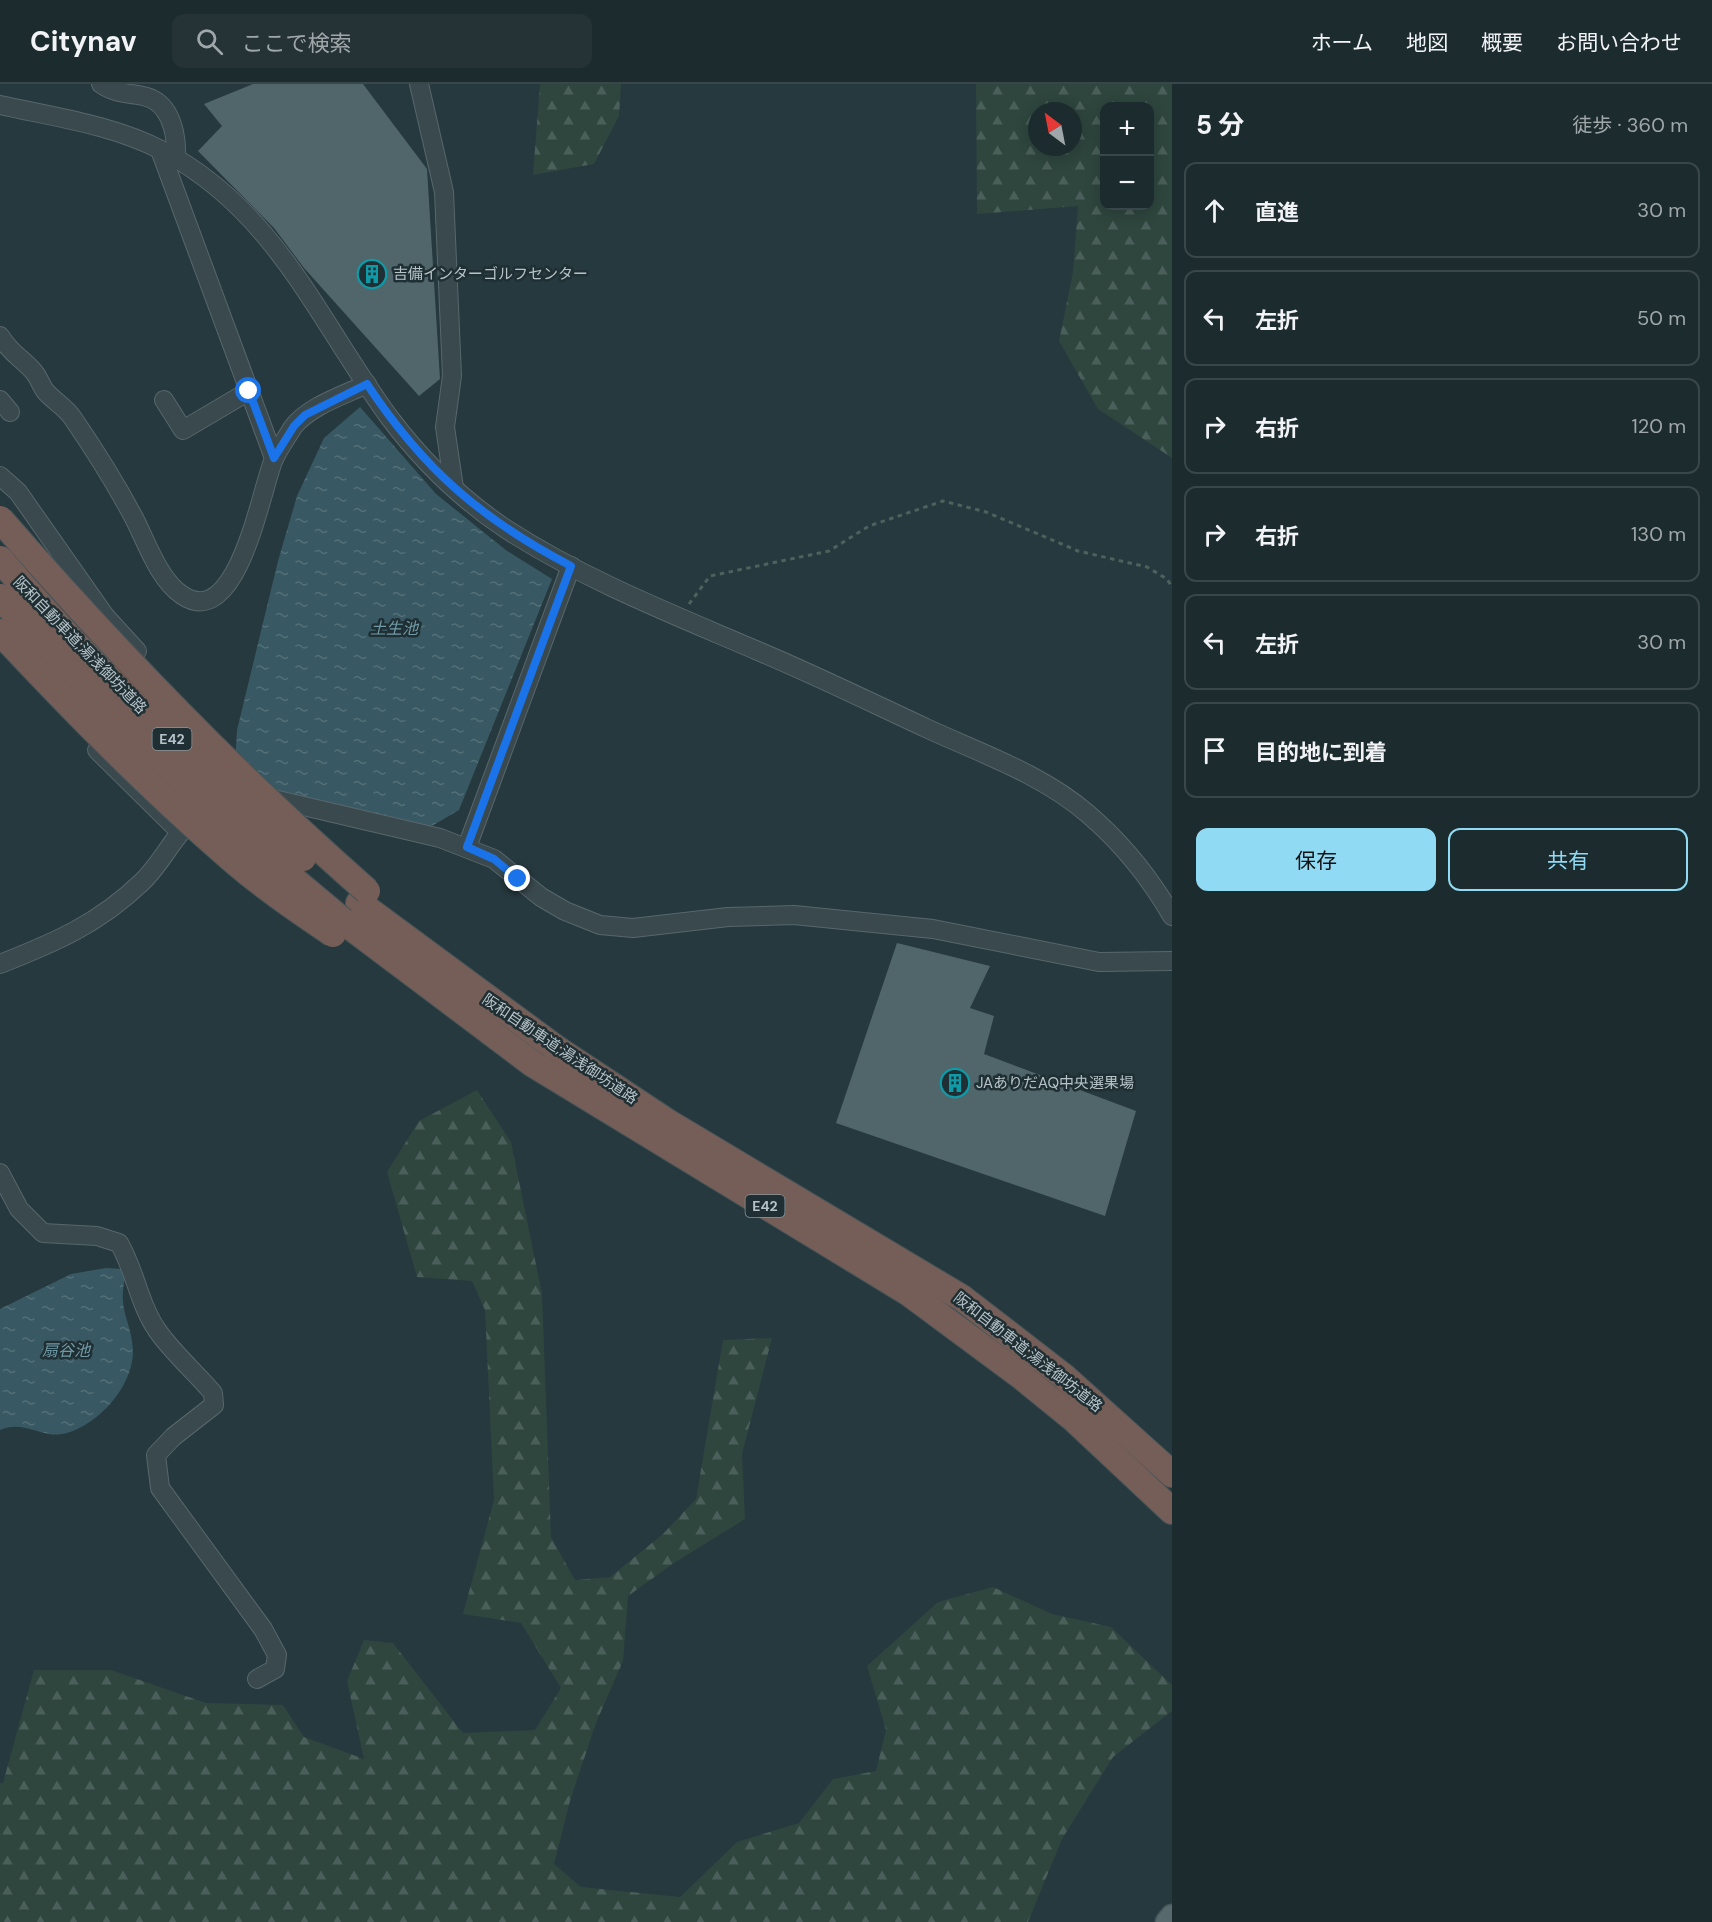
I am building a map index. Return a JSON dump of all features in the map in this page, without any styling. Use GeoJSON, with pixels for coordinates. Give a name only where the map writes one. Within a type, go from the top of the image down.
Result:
{"type":"FeatureCollection","features":[{"type":"Feature","properties":{"kind":"highway"},"geometry":{"type":"LineString","coordinates":[[0,519],[57,584],[216,751],[289,823],[351,912]]}},
{"type":"Feature","properties":{"kind":"highway","name":"阪和自動車道;湯浅御坊道路"},"geometry":{"type":"LineString","coordinates":[[0,559],[129,698],[263,824],[351,912],[533,1064],[909,1293],[1021,1376],[1066,1413],[1172,1511]]}},
{"type":"Feature","properties":{"kind":"highway","name":"阪和自動車道;湯浅御坊道路"},"geometry":{"type":"LineString","coordinates":[[0,597],[165,766],[265,857],[669,1123],[962,1298],[1063,1376],[1172,1474]]}},
{"type":"Feature","properties":{"kind":"highway"},"geometry":{"type":"LineString","coordinates":[[0,632],[100,736],[205,835],[263,885],[351,912]]}},
{"type":"Feature","properties":{"kind":"main road"},"geometry":{"type":"LineString","coordinates":[[1167,1922],[1172,1916]]}},
{"type":"Feature","properties":{"kind":"street"},"geometry":{"type":"LineString","coordinates":[[101,84],[121,94],[154,100],[163,109],[176,134],[168,154],[274,458]]}},
{"type":"Feature","properties":{"kind":"street"},"geometry":{"type":"LineString","coordinates":[[419,84],[444,192],[452,376],[445,426],[454,488]]}},
{"type":"Feature","properties":{"kind":"street"},"geometry":{"type":"LineString","coordinates":[[0,105],[98,127],[168,154],[227,194],[272,242],[305,287],[367,384],[412,445],[454,488],[496,521],[571,566],[1029,775],[1087,812],[1129,855],[1159,894],[1172,916]]}},
{"type":"Feature","properties":{"kind":"street"},"geometry":{"type":"LineString","coordinates":[[0,336],[11,354],[34,372],[46,392],[71,415],[135,519],[150,554],[182,595],[197,600],[209,599],[220,594],[227,586],[244,553],[274,458],[294,426],[305,415],[367,384]]}},
{"type":"Feature","properties":{"kind":"street"},"geometry":{"type":"LineString","coordinates":[[164,400],[183,430],[249,391]]}},
{"type":"Feature","properties":{"kind":"street"},"geometry":{"type":"LineString","coordinates":[[0,476],[18,492],[105,615],[189,711],[135,790]]}},
{"type":"Feature","properties":{"kind":"street"},"geometry":{"type":"LineString","coordinates":[[467,847],[571,566]]}},
{"type":"Feature","properties":{"kind":"street"},"geometry":{"type":"LineString","coordinates":[[0,650],[135,790],[179,831]]}},
{"type":"Feature","properties":{"kind":"street"},"geometry":{"type":"LineString","coordinates":[[0,964],[95,922],[144,881],[179,831],[208,806],[229,798],[268,797],[440,838],[467,847],[494,859],[557,907],[600,925],[633,928],[728,917],[794,915],[933,929],[1100,962],[1172,961]]}},
{"type":"Feature","properties":{"kind":"street"},"geometry":{"type":"LineString","coordinates":[[0,1173],[19,1209],[43,1233],[96,1236],[119,1243],[131,1264],[141,1298],[156,1329],[213,1393],[214,1405],[173,1437],[156,1455],[160,1488],[268,1638],[277,1655],[275,1669],[257,1679]]}},
{"type":"Feature","properties":{"kind":"path"},"geometry":{"type":"LineString","coordinates":[[679,617],[710,576],[830,550],[869,526],[943,501],[986,512],[1078,550],[1147,567],[1167,579],[1172,587]]}},
{"type":"Feature","properties":{"kind":"green space"},"geometry":{"type":"Polygon","coordinates":[[[540,84],[621,84],[619,116],[594,164],[533,175],[540,84]]]}},
{"type":"Feature","properties":{"kind":"green space"},"geometry":{"type":"Polygon","coordinates":[[[976,84],[1172,84],[1172,458],[1098,409],[1059,341],[1073,272],[1078,206],[977,214],[976,84]]]}},
{"type":"Feature","properties":{"kind":"green space"},"geometry":{"type":"Polygon","coordinates":[[[477,1090],[511,1142],[542,1294],[551,1537],[575,1580],[610,1577],[663,1534],[696,1499],[723,1340],[772,1338],[742,1454],[745,1519],[674,1563],[628,1596],[623,1661],[596,1723],[570,1801],[554,1864],[581,1887],[680,1897],[737,1842],[799,1823],[833,1779],[876,1771],[886,1730],[867,1666],[938,1602],[993,1587],[1052,1614],[1111,1627],[1172,1685],[1172,1711],[1113,1757],[1062,1839],[1028,1922],[0,1922],[0,1783],[3,1783],[34,1670],[111,1670],[206,1703],[283,1705],[304,1737],[364,1759],[347,1681],[364,1640],[393,1643],[463,1733],[535,1730],[561,1688],[521,1623],[463,1614],[494,1500],[485,1310],[472,1281],[417,1277],[387,1172],[419,1121],[477,1090]]]}},
{"type":"Feature","properties":{"kind":"water","name":"土生池"},"geometry":{"type":"Polygon","coordinates":[[[360,407],[436,494],[507,551],[552,579],[459,810],[425,830],[234,778],[237,730],[278,561],[297,496],[324,438],[360,407]]]}},
{"type":"Feature","properties":{"kind":"water","name":"扇谷池"},"geometry":{"type":"Polygon","coordinates":[[[106,1268],[122,1269],[126,1275],[123,1297],[133,1351],[127,1377],[121,1390],[112,1402],[91,1421],[67,1433],[50,1434],[18,1427],[0,1430],[0,1309],[71,1274],[106,1268]]]}},
{"type":"Feature","properties":{"kind":"building","name":"吉備インターゴルフセンター"},"geometry":{"type":"Polygon","coordinates":[[[253,84],[363,84],[427,169],[440,379],[419,396],[304,268],[274,228],[198,151],[222,126],[204,104],[253,84]]]}},
{"type":"Feature","properties":{"kind":"building","name":"JAありだAQ中央選果場"},"geometry":{"type":"Polygon","coordinates":[[[897,943],[990,966],[970,1008],[994,1016],[984,1054],[1136,1111],[1105,1216],[836,1123],[897,943]]]}},
{"type":"Feature","properties":{"kind":"place","name":"吉備インターゴルフセンター"},"geometry":{"type":"Point","coordinates":[372,274]}},
{"type":"Feature","properties":{"kind":"place","name":"JAありだAQ中央選果場"},"geometry":{"type":"Point","coordinates":[955,1083]}},
{"type":"Feature","properties":{"kind":"route"},"geometry":{"type":"LineString","coordinates":[[249,391],[274,458],[294,426],[305,415],[367,384],[389,417],[432,468],[454,488],[496,521],[536,548],[571,566],[467,847],[494,859],[518,879]]}}]}
